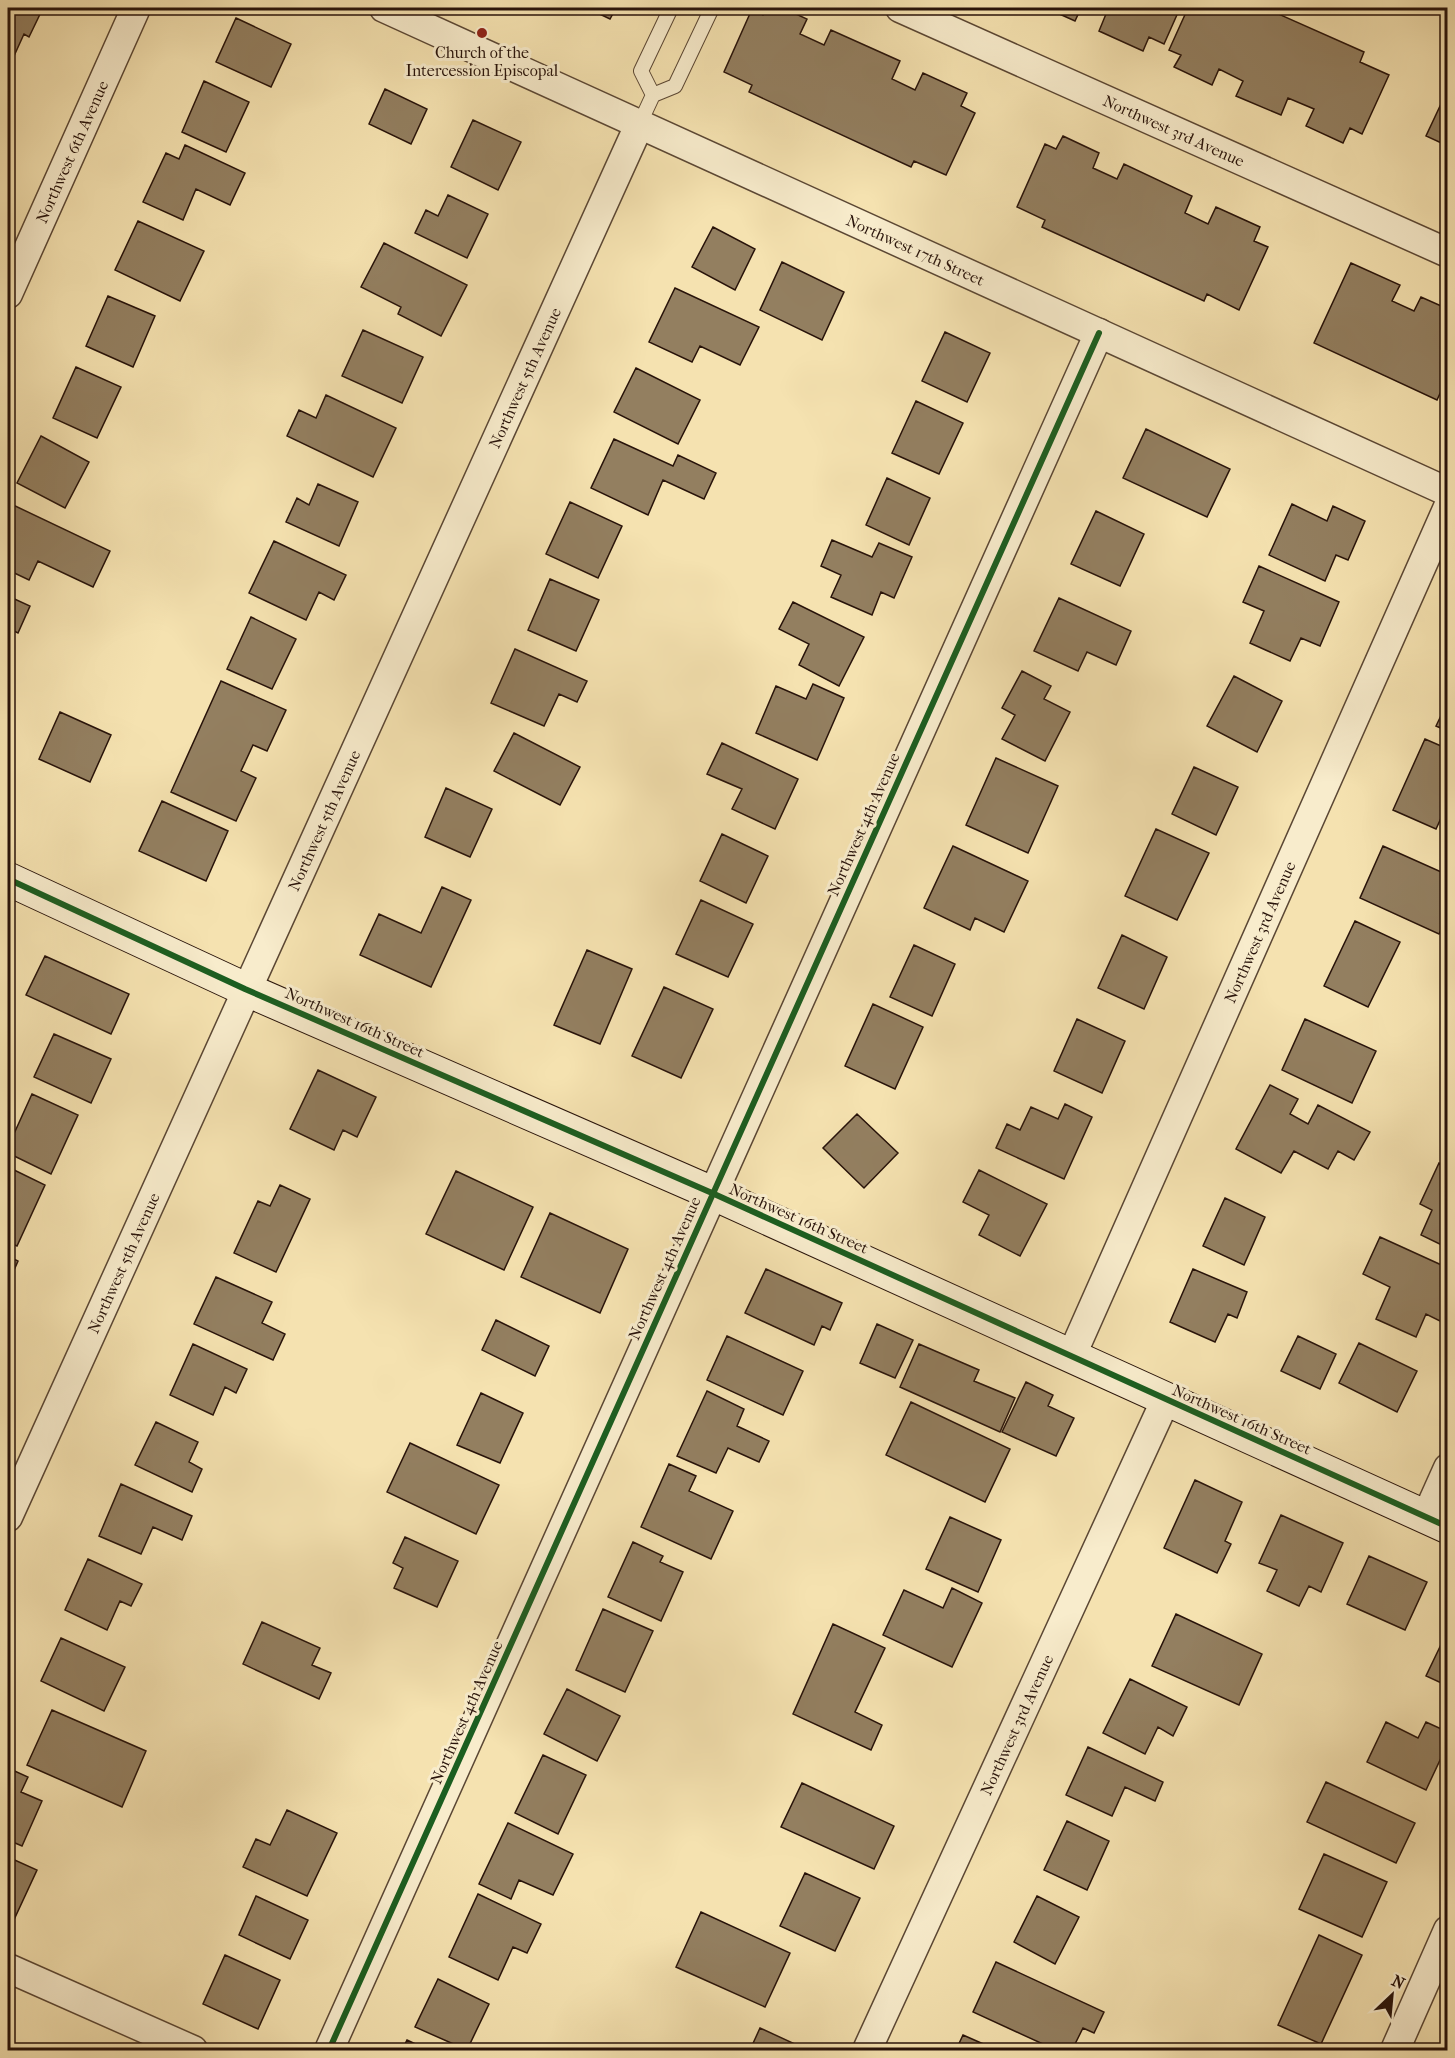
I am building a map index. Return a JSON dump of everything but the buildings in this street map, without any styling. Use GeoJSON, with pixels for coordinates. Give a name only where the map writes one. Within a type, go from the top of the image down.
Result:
{"type":"FeatureCollection","features":[{"type":"Feature","properties":{"kind":"street","name":"Northwest 6th Avenue"},"geometry":{"type":"LineString","coordinates":[[8,294],[136,8]]}},
{"type":"Feature","properties":{"kind":"street","name":"Northwest 17th Street"},"geometry":{"type":"LineString","coordinates":[[384,8],[1448,492]]}},
{"type":"Feature","properties":{"kind":"street","name":"Northwest 3rd Avenue"},"geometry":{"type":"LineString","coordinates":[[900,8],[1448,253]]}},
{"type":"Feature","properties":{"kind":"street","name":"Northwest 5th Avenue"},"geometry":{"type":"LineString","coordinates":[[8,1517],[245,989],[640,123]]}},
{"type":"Feature","properties":{"kind":"street","name":"Northwest 4th Avenue"},"geometry":{"type":"LineString","coordinates":[[329,2050],[711,1193],[1099,333]]}},
{"type":"Feature","properties":{"kind":"street","name":"Northwest 3rd Avenue"},"geometry":{"type":"LineString","coordinates":[[1071,1357],[1448,507]]}},
{"type":"Feature","properties":{"kind":"street","name":"Northwest 16th Street"},"geometry":{"type":"LineString","coordinates":[[8,879],[245,989],[711,1193],[1437,1522]]}},
{"type":"Feature","properties":{"kind":"street","name":"Northwest 3rd Avenue"},"geometry":{"type":"LineString","coordinates":[[867,2050],[1166,1399]]}},
{"type":"Feature","properties":{"kind":"street"},"geometry":{"type":"LineString","coordinates":[[1437,1522],[1448,1468]]}},
{"type":"Feature","properties":{"kind":"street"},"geometry":{"type":"LineString","coordinates":[[1395,2050],[1448,1930]]}},
{"type":"Feature","properties":{"kind":"street"},"geometry":{"type":"LineString","coordinates":[[8,1968],[193,2050]]}},
{"type":"Feature","properties":{"kind":"lane"},"geometry":{"type":"LineString","coordinates":[[653,95],[641,71],[671,8]]}},
{"type":"Feature","properties":{"kind":"lane"},"geometry":{"type":"LineString","coordinates":[[640,123],[653,95],[675,86],[712,8]]}},
{"type":"Feature","properties":{"kind":"cycle path"},"geometry":{"type":"LineString","coordinates":[[329,2050],[1099,333]]}},
{"type":"Feature","properties":{"kind":"cycle path"},"geometry":{"type":"LineString","coordinates":[[8,879],[245,989],[712,1193],[1448,1527]]}},
{"type":"Feature","properties":{"kind":"place","name":"Church of the Intercession Episcopal"},"geometry":{"type":"Point","coordinates":[482,33]}}]}
